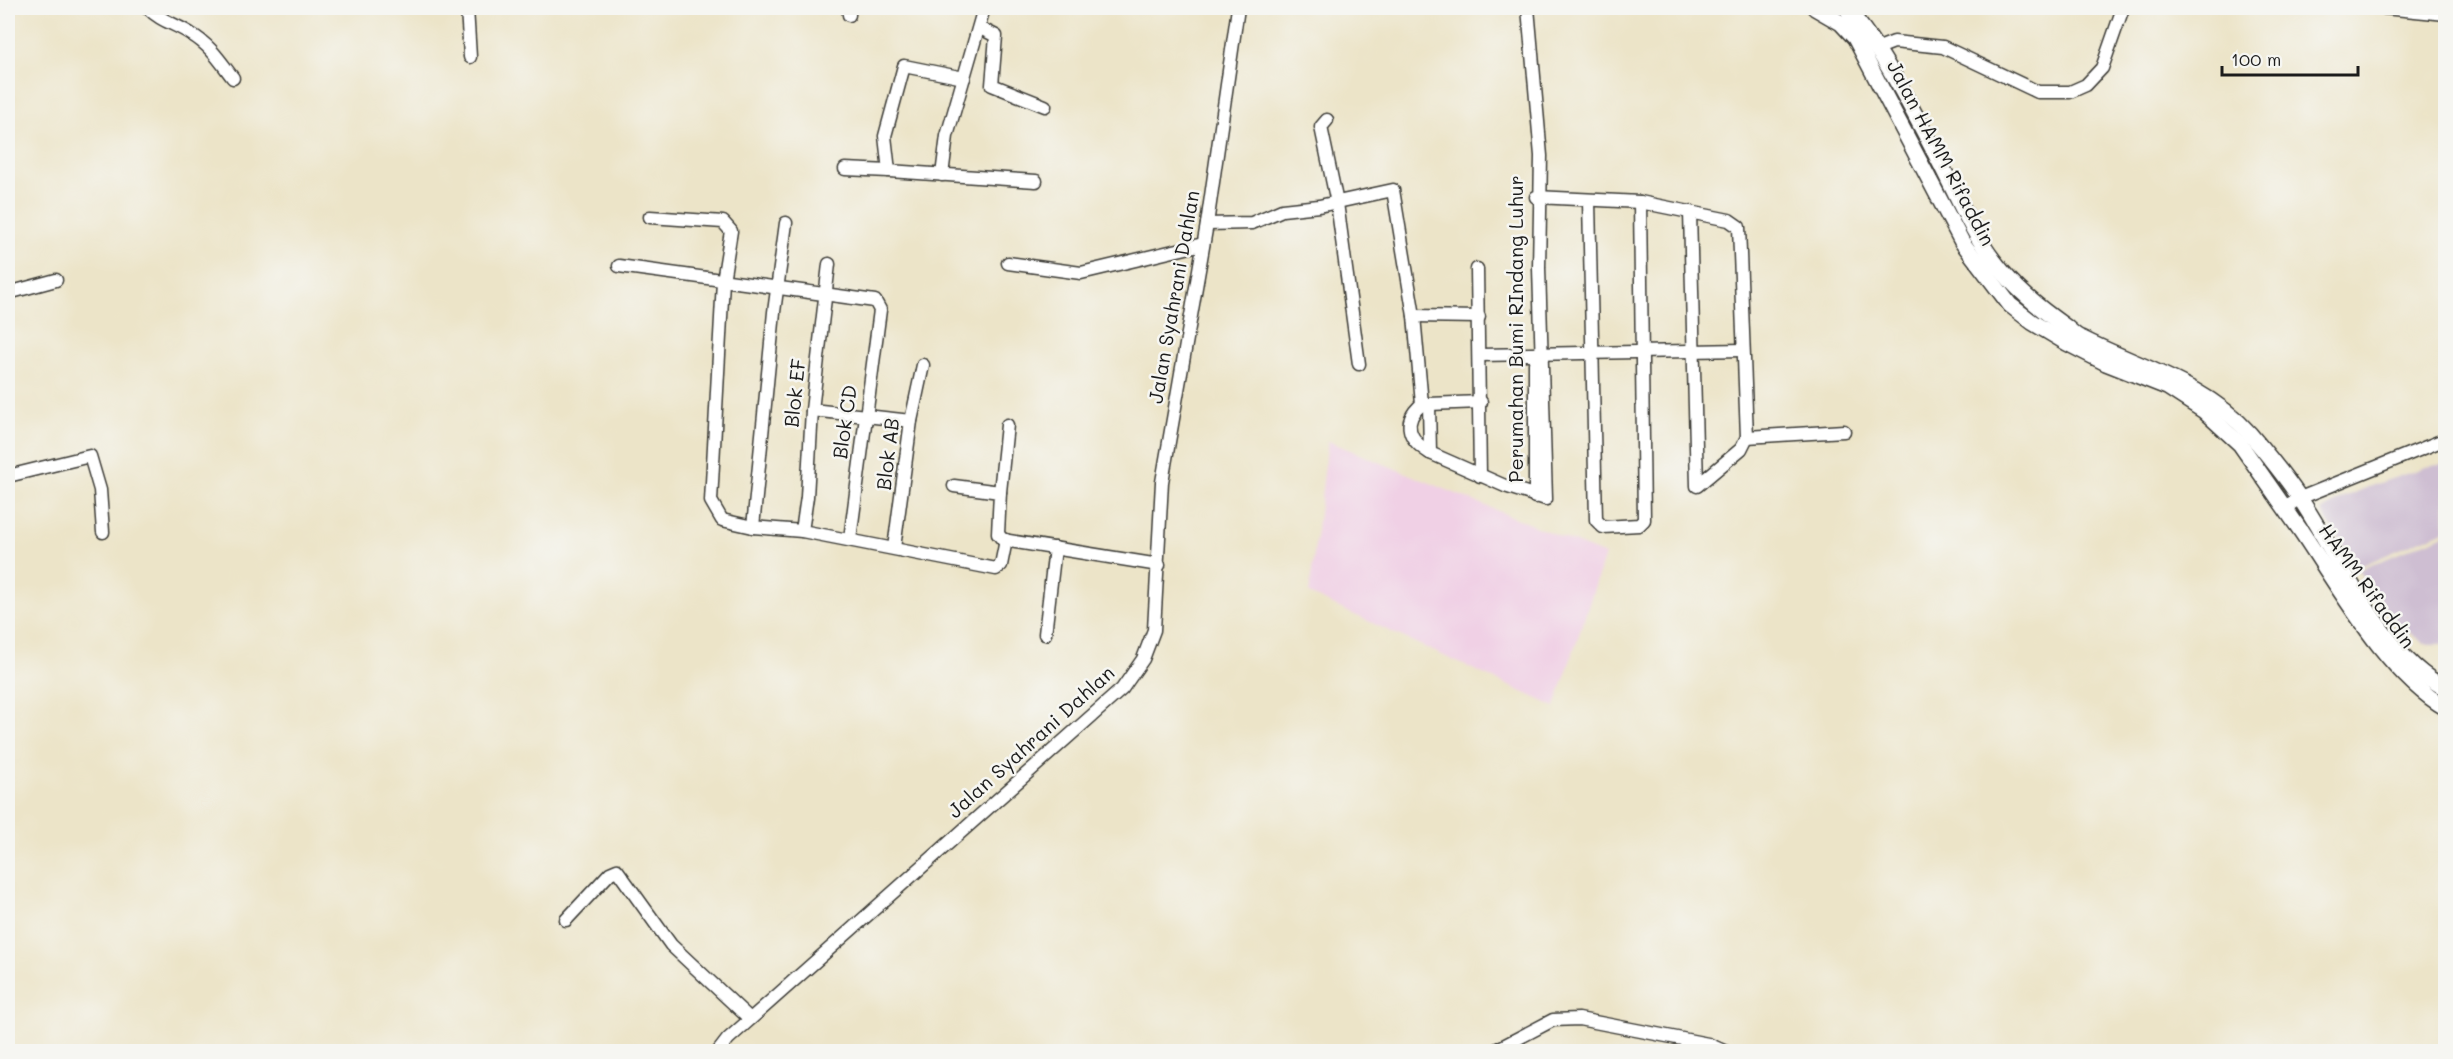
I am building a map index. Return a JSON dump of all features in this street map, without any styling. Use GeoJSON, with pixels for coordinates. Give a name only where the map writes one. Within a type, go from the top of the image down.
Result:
{"type":"FeatureCollection","features":[{"type":"Feature","properties":{"kind":"main road","name":"Jalan HAMM Rifaddin"},"geometry":{"type":"LineString","coordinates":[[1815,8],[1841,23],[1855,39],[1952,206],[2022,295],[2078,337],[2184,383],[2228,412],[2249,433],[2300,498]]}},
{"type":"Feature","properties":{"kind":"main road","name":"Jalan HAMM Rifaddin"},"geometry":{"type":"LineString","coordinates":[[1846,8],[1865,30],[1938,158],[1952,206],[1973,259],[2010,305],[2067,343],[2106,363],[2167,387],[2204,411],[2240,444],[2285,508]]}},
{"type":"Feature","properties":{"kind":"main road","name":"HAMM Rifaddin"},"geometry":{"type":"LineString","coordinates":[[2300,498],[2351,582],[2387,635],[2414,666],[2445,688]]}},
{"type":"Feature","properties":{"kind":"main road","name":"HAMM Rifaddin"},"geometry":{"type":"LineString","coordinates":[[2285,508],[2393,661],[2423,694],[2445,708]]}},
{"type":"Feature","properties":{"kind":"street"},"geometry":{"type":"LineString","coordinates":[[148,8],[157,18],[176,25],[211,48],[233,78]]}},
{"type":"Feature","properties":{"kind":"street"},"geometry":{"type":"LineString","coordinates":[[467,8],[470,57]]}},
{"type":"Feature","properties":{"kind":"street"},"geometry":{"type":"LineString","coordinates":[[942,175],[947,136],[984,8]]}},
{"type":"Feature","properties":{"kind":"street","name":"Jalan Syahrani Dahlan"},"geometry":{"type":"LineString","coordinates":[[717,1052],[750,1019],[1122,689],[1143,659],[1154,630],[1162,482],[1203,244],[1210,225],[1238,8]]}},
{"type":"Feature","properties":{"kind":"street","name":"Perumahan Bumi RIndang Luhur"},"geometry":{"type":"LineString","coordinates":[[1430,453],[1480,476],[1541,498],[1539,355],[1533,239],[1539,197],[1520,8]]}},
{"type":"Feature","properties":{"kind":"street"},"geometry":{"type":"LineString","coordinates":[[1528,8],[1541,156],[1539,197],[1640,202],[1690,212],[1729,220],[1740,230],[1748,437],[1743,446],[1697,485],[1690,212]]}},
{"type":"Feature","properties":{"kind":"street"},"geometry":{"type":"LineString","coordinates":[[1876,49],[1894,42],[1943,47],[2038,92],[2070,92],[2086,85],[2102,68],[2123,8]]}},
{"type":"Feature","properties":{"kind":"street"},"geometry":{"type":"LineString","coordinates":[[2384,8],[2445,14]]}},
{"type":"Feature","properties":{"kind":"street"},"geometry":{"type":"LineString","coordinates":[[980,28],[996,36],[992,85],[1045,106]]}},
{"type":"Feature","properties":{"kind":"street"},"geometry":{"type":"LineString","coordinates":[[889,171],[885,139],[903,68],[907,65],[964,78]]}},
{"type":"Feature","properties":{"kind":"street"},"geometry":{"type":"LineString","coordinates":[[1327,120],[1321,127],[1337,203],[1359,364]]}},
{"type":"Feature","properties":{"kind":"street"},"geometry":{"type":"LineString","coordinates":[[845,169],[1035,181]]}},
{"type":"Feature","properties":{"kind":"street"},"geometry":{"type":"LineString","coordinates":[[1210,225],[1252,223],[1282,210],[1337,203],[1393,191],[1414,315],[1430,453]]}},
{"type":"Feature","properties":{"kind":"street"},"geometry":{"type":"LineString","coordinates":[[1589,201],[1596,520],[1603,527],[1639,525],[1644,520],[1640,202]]}},
{"type":"Feature","properties":{"kind":"street"},"geometry":{"type":"LineString","coordinates":[[650,217],[723,222],[731,231],[723,281],[711,501],[722,520],[753,527],[802,531],[849,539],[996,569],[1001,565],[1006,540]]}},
{"type":"Feature","properties":{"kind":"street"},"geometry":{"type":"LineString","coordinates":[[753,527],[786,222]]}},
{"type":"Feature","properties":{"kind":"street"},"geometry":{"type":"LineString","coordinates":[[1008,263],[1081,273],[1203,244]]}},
{"type":"Feature","properties":{"kind":"street","name":"Blok EF"},"geometry":{"type":"LineString","coordinates":[[802,531],[807,497],[812,410],[829,264]]}},
{"type":"Feature","properties":{"kind":"street"},"geometry":{"type":"LineString","coordinates":[[619,266],[826,294]]}},
{"type":"Feature","properties":{"kind":"street"},"geometry":{"type":"LineString","coordinates":[[1477,269],[1481,402],[1480,476]]}},
{"type":"Feature","properties":{"kind":"street"},"geometry":{"type":"LineString","coordinates":[[8,293],[57,280]]}},
{"type":"Feature","properties":{"kind":"street","name":"Blok CD"},"geometry":{"type":"LineString","coordinates":[[826,294],[871,299],[880,310],[849,539]]}},
{"type":"Feature","properties":{"kind":"street"},"geometry":{"type":"LineString","coordinates":[[1414,315],[1479,317]]}},
{"type":"Feature","properties":{"kind":"street"},"geometry":{"type":"LineString","coordinates":[[1480,355],[1743,350]]}},
{"type":"Feature","properties":{"kind":"street","name":"Blok AB"},"geometry":{"type":"LineString","coordinates":[[894,548],[911,421],[922,365]]}},
{"type":"Feature","properties":{"kind":"street"},"geometry":{"type":"LineString","coordinates":[[1430,453],[1414,443],[1410,431],[1412,417],[1426,404],[1481,402]]}},
{"type":"Feature","properties":{"kind":"street"},"geometry":{"type":"LineString","coordinates":[[812,410],[911,421]]}},
{"type":"Feature","properties":{"kind":"street"},"geometry":{"type":"LineString","coordinates":[[1007,425],[1000,492],[998,534],[1000,539],[1159,565]]}},
{"type":"Feature","properties":{"kind":"street"},"geometry":{"type":"LineString","coordinates":[[1748,437],[1845,431]]}},
{"type":"Feature","properties":{"kind":"street"},"geometry":{"type":"LineString","coordinates":[[2285,508],[2300,498],[2445,439]]}},
{"type":"Feature","properties":{"kind":"street"},"geometry":{"type":"LineString","coordinates":[[8,476],[90,456],[100,490],[103,532]]}},
{"type":"Feature","properties":{"kind":"street"},"geometry":{"type":"LineString","coordinates":[[954,486],[1000,492]]}},
{"type":"Feature","properties":{"kind":"street"},"geometry":{"type":"LineString","coordinates":[[1045,634],[1055,548]]}},
{"type":"Feature","properties":{"kind":"street"},"geometry":{"type":"LineString","coordinates":[[566,920],[610,873],[617,870],[671,945],[750,1019]]}},
{"type":"Feature","properties":{"kind":"street"},"geometry":{"type":"LineString","coordinates":[[1492,1052],[1553,1020],[1579,1019],[1708,1044],[1726,1052]]}},
{"type":"Feature","properties":{"kind":"shaded area"},"geometry":{"type":"Polygon","coordinates":[[[1328,441],[1605,555],[1555,707],[1309,594],[1328,441]]]}},
{"type":"Feature","properties":{"kind":"shaded area"},"geometry":{"type":"Polygon","coordinates":[[[2445,464],[2445,530],[2358,567],[2321,511],[2368,487],[2426,467],[2445,464]]]}},
{"type":"Feature","properties":{"kind":"shaded area"},"geometry":{"type":"Polygon","coordinates":[[[2445,534],[2445,638],[2442,644],[2424,644],[2410,633],[2402,632],[2359,570],[2445,534]]]}}]}
